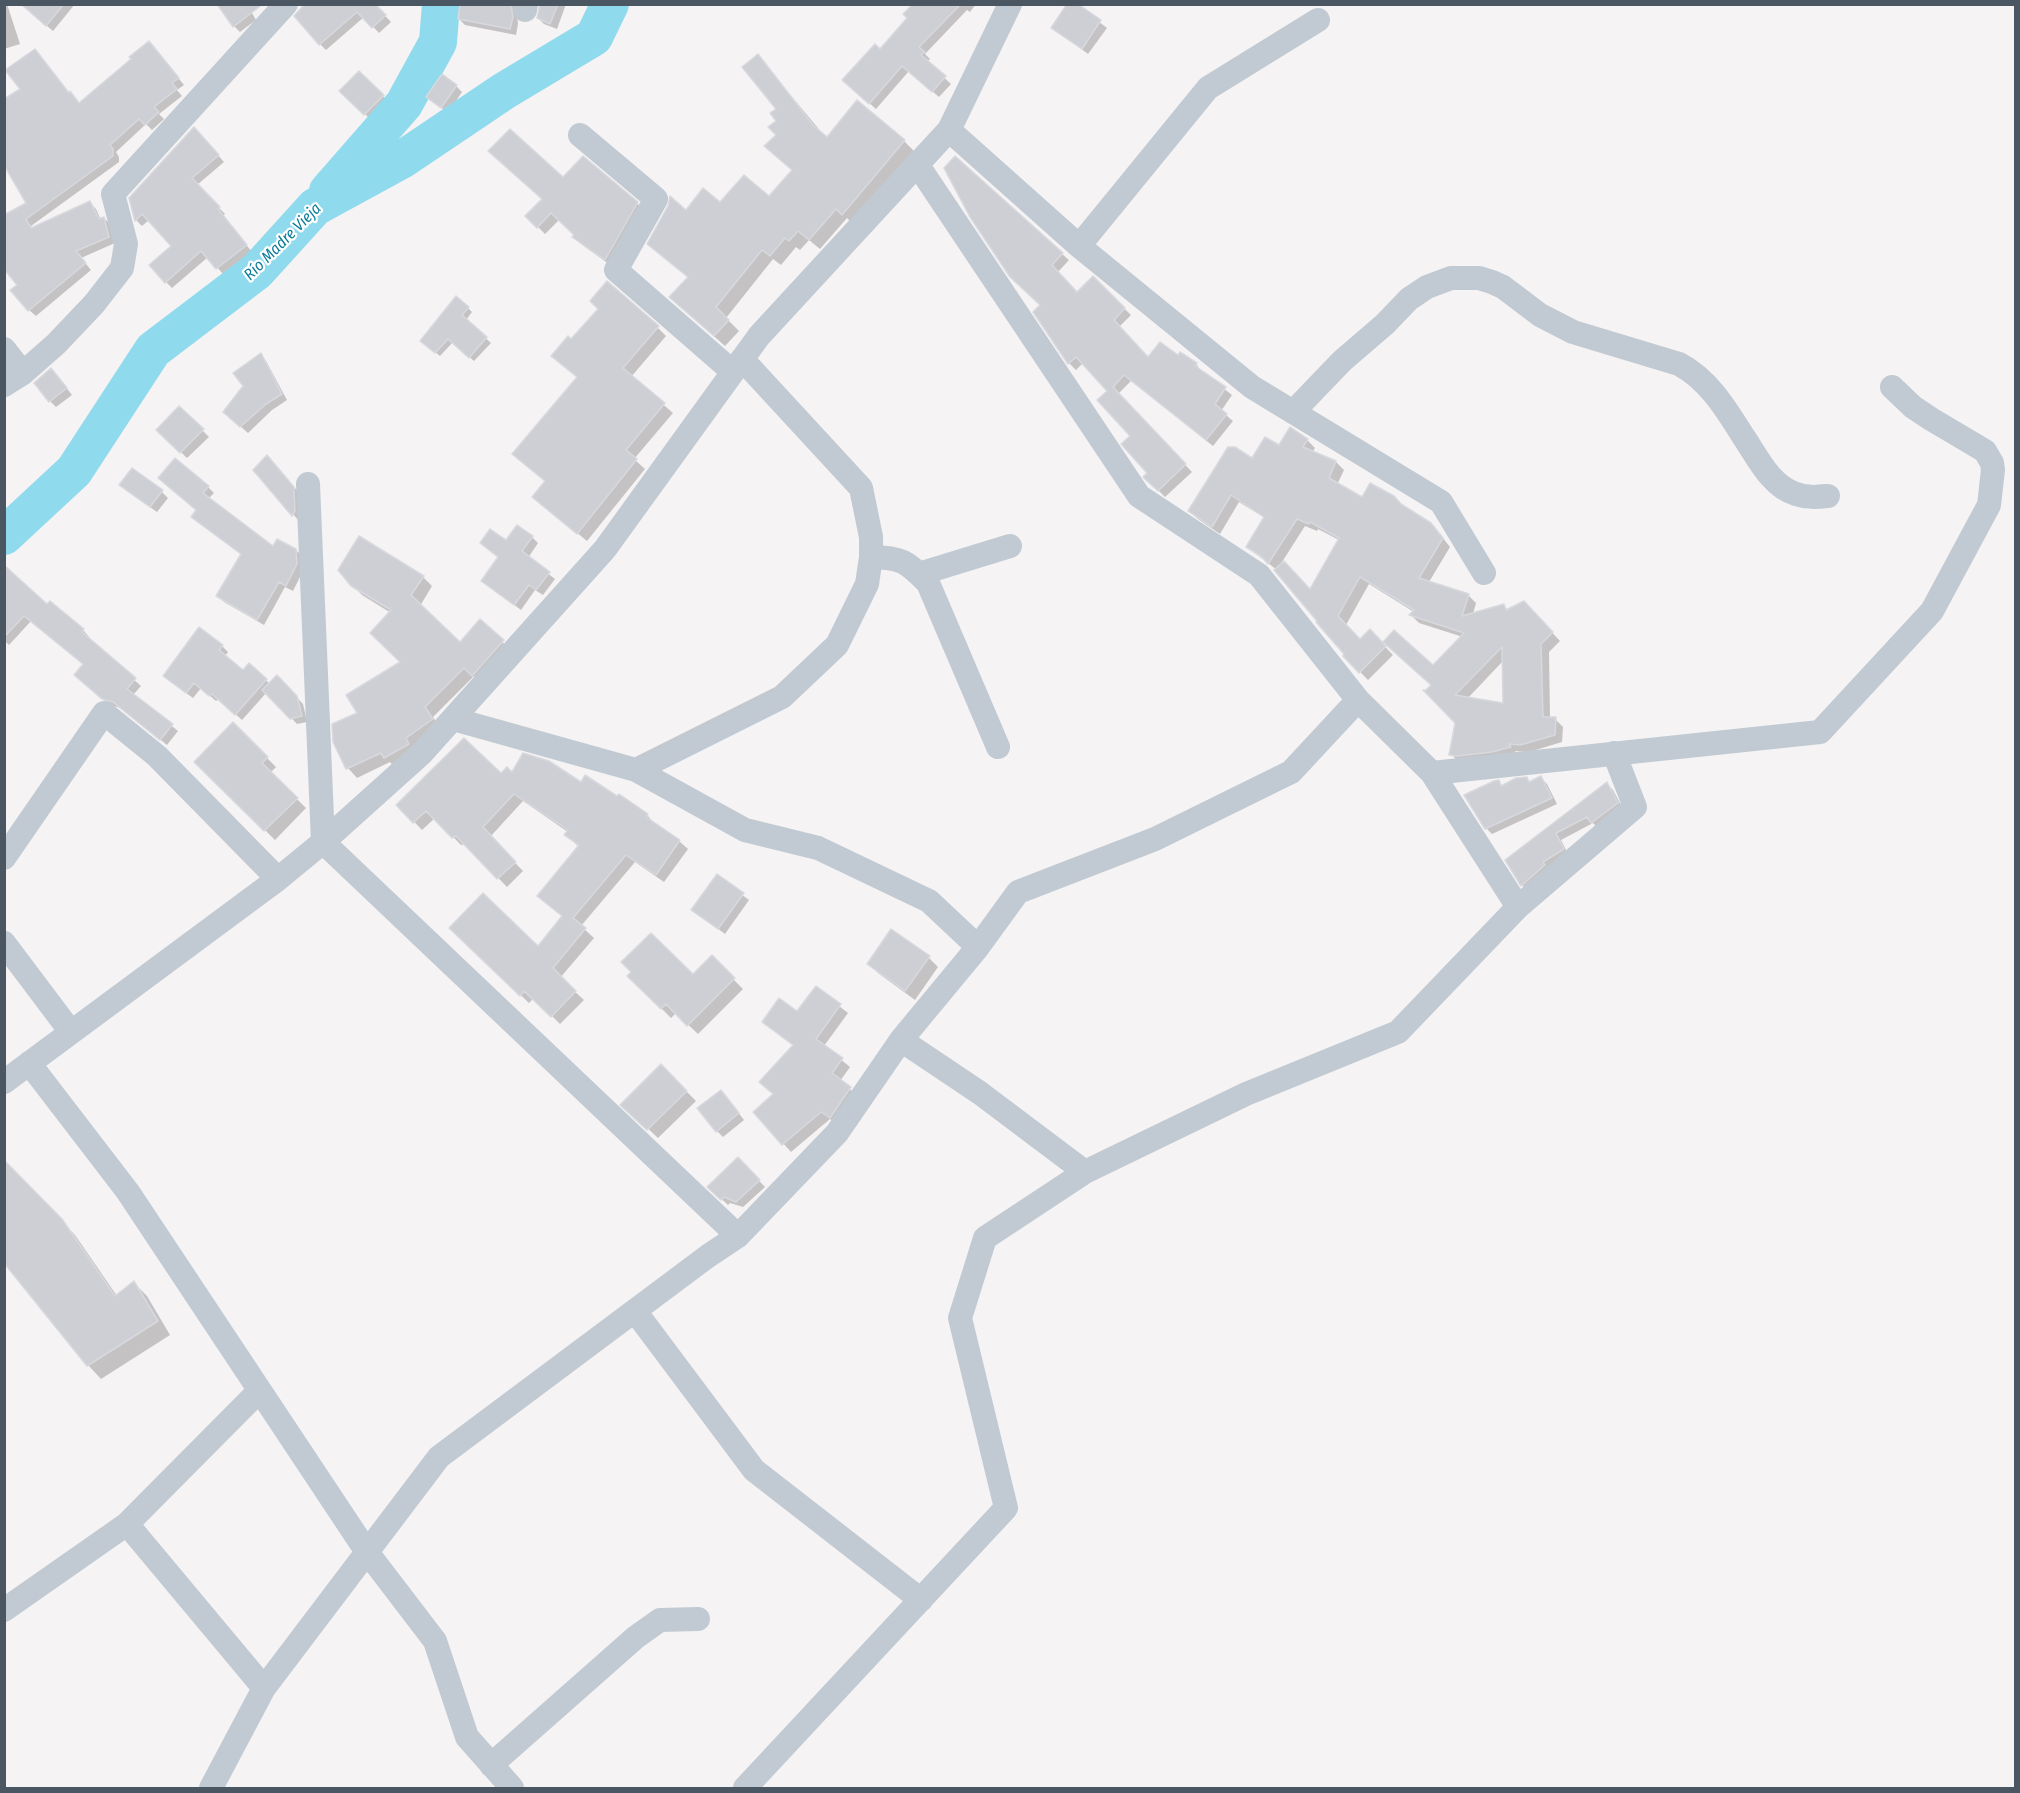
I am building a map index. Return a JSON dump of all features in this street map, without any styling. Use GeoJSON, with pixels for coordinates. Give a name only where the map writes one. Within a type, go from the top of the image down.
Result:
{"type":"FeatureCollection","features":[{"type":"Feature","properties":{"kind":"street"},"geometry":{"type":"LineString","coordinates":[[4,349],[14,379],[56,344],[122,268],[126,244],[113,194],[286,4]]}},
{"type":"Feature","properties":{"kind":"street"},"geometry":{"type":"LineString","coordinates":[[6,1078],[278,879],[422,753],[605,549],[737,365],[767,327],[949,130],[1010,4]]}},
{"type":"Feature","properties":{"kind":"street"},"geometry":{"type":"LineString","coordinates":[[1079,246],[1208,88],[1318,20]]}},
{"type":"Feature","properties":{"kind":"street"},"geometry":{"type":"LineString","coordinates":[[949,130],[1079,246],[1252,387],[1441,502],[1484,573]]}},
{"type":"Feature","properties":{"kind":"street"},"geometry":{"type":"LineString","coordinates":[[580,135],[656,199],[616,270],[737,365],[861,488],[871,537],[867,584],[837,645],[782,697],[636,770]]}},
{"type":"Feature","properties":{"kind":"street"},"geometry":{"type":"LineString","coordinates":[[917,164],[1139,496],[1258,575],[1358,700],[1432,773],[1518,907]]}},
{"type":"Feature","properties":{"kind":"street"},"geometry":{"type":"LineString","coordinates":[[1293,412],[1342,361],[1418,293],[1451,278],[1479,278],[1503,287],[1540,315],[1573,332],[1668,360],[1689,369],[1708,385],[1762,466],[1773,478],[1794,494],[1813,498],[1828,496]]}},
{"type":"Feature","properties":{"kind":"street"},"geometry":{"type":"LineString","coordinates":[[1432,773],[1820,732],[1932,611],[1989,506],[1992,463],[1985,451],[1913,407],[1892,387]]}},
{"type":"Feature","properties":{"kind":"street"},"geometry":{"type":"LineString","coordinates":[[308,484],[323,842],[738,1236]]}},
{"type":"Feature","properties":{"kind":"street"},"geometry":{"type":"LineString","coordinates":[[919,574],[1010,546]]}},
{"type":"Feature","properties":{"kind":"street"},"geometry":{"type":"LineString","coordinates":[[871,557],[892,558],[907,562],[928,583],[998,747]]}},
{"type":"Feature","properties":{"kind":"street"},"geometry":{"type":"LineString","coordinates":[[211,1788],[264,1688],[439,1457],[738,1236],[837,1133],[901,1040],[978,947],[1018,892],[1155,839],[1291,772],[1358,700]]}},
{"type":"Feature","properties":{"kind":"street"},"geometry":{"type":"LineString","coordinates":[[4,858],[104,713],[157,756],[278,879]]}},
{"type":"Feature","properties":{"kind":"street"},"geometry":{"type":"LineString","coordinates":[[453,719],[636,770],[745,830],[818,848],[928,901],[978,947]]}},
{"type":"Feature","properties":{"kind":"street"},"geometry":{"type":"LineString","coordinates":[[745,1788],[1006,1508],[960,1318],[985,1238],[1085,1172],[1246,1094],[1398,1032],[1518,907],[1635,807],[1614,753]]}},
{"type":"Feature","properties":{"kind":"street"},"geometry":{"type":"LineString","coordinates":[[4,943],[71,1032]]}},
{"type":"Feature","properties":{"kind":"street"},"geometry":{"type":"LineString","coordinates":[[901,1040],[980,1093],[1085,1172]]}},
{"type":"Feature","properties":{"kind":"street"},"geometry":{"type":"LineString","coordinates":[[29,1063],[128,1192],[367,1552],[435,1641],[466,1737],[512,1788]]}},
{"type":"Feature","properties":{"kind":"street"},"geometry":{"type":"LineString","coordinates":[[635,1311],[754,1470],[921,1600]]}},
{"type":"Feature","properties":{"kind":"street"},"geometry":{"type":"LineString","coordinates":[[4,1610],[127,1524],[258,1390]]}},
{"type":"Feature","properties":{"kind":"street"},"geometry":{"type":"LineString","coordinates":[[127,1524],[264,1688]]}},
{"type":"Feature","properties":{"kind":"street"},"geometry":{"type":"LineString","coordinates":[[491,1765],[636,1637],[660,1620],[698,1618]]}},
{"type":"Feature","properties":{"kind":"building"},"geometry":{"type":"Polygon","coordinates":[[[21,4],[64,4],[46,26],[21,4]]]}},
{"type":"Feature","properties":{"kind":"building"},"geometry":{"type":"Polygon","coordinates":[[[217,4],[263,4],[233,27],[217,4]]]}},
{"type":"Feature","properties":{"kind":"building"},"geometry":{"type":"Polygon","coordinates":[[[305,4],[375,4],[386,15],[372,28],[357,12],[319,45],[294,16],[305,4]]]}},
{"type":"Feature","properties":{"kind":"building"},"geometry":{"type":"Polygon","coordinates":[[[460,4],[511,4],[513,17],[510,29],[458,19],[460,4]]]}},
{"type":"Feature","properties":{"kind":"building"},"geometry":{"type":"Polygon","coordinates":[[[540,4],[558,4],[550,24],[537,18],[540,4]]]}},
{"type":"Feature","properties":{"kind":"building"},"geometry":{"type":"Polygon","coordinates":[[[913,4],[961,4],[919,47],[925,52],[921,55],[946,76],[932,92],[902,66],[869,104],[842,80],[875,44],[880,49],[907,18],[903,14],[913,4]]]}},
{"type":"Feature","properties":{"kind":"building"},"geometry":{"type":"Polygon","coordinates":[[[1067,4],[1078,4],[1101,20],[1082,49],[1051,28],[1067,4]]]}},
{"type":"Feature","properties":{"kind":"building"},"geometry":{"type":"Polygon","coordinates":[[[149,41],[179,78],[172,83],[177,89],[154,107],[159,112],[145,125],[139,119],[110,145],[113,149],[113,156],[26,219],[31,228],[90,201],[99,219],[104,217],[109,237],[76,251],[86,263],[28,311],[10,290],[17,285],[4,269],[4,215],[26,203],[4,165],[4,99],[20,89],[5,70],[35,49],[79,103],[149,41]]]}},
{"type":"Feature","properties":{"kind":"building"},"geometry":{"type":"Polygon","coordinates":[[[758,54],[813,125],[827,137],[857,100],[905,140],[842,215],[836,209],[809,240],[798,231],[789,241],[785,238],[770,256],[762,250],[716,307],[729,320],[714,336],[669,297],[688,277],[647,244],[668,206],[670,196],[686,210],[703,188],[720,202],[744,175],[769,196],[792,170],[764,146],[776,135],[768,127],[776,121],[770,113],[776,109],[742,67],[758,54]]]}},
{"type":"Feature","properties":{"kind":"building"},"geometry":{"type":"Polygon","coordinates":[[[359,71],[384,95],[364,115],[339,91],[359,71]]]}},
{"type":"Feature","properties":{"kind":"building"},"geometry":{"type":"Polygon","coordinates":[[[442,74],[457,85],[441,108],[426,97],[442,74]]]}},
{"type":"Feature","properties":{"kind":"building"},"geometry":{"type":"Polygon","coordinates":[[[194,127],[219,155],[192,178],[220,207],[218,209],[247,245],[216,269],[201,251],[165,283],[149,265],[171,246],[142,214],[135,221],[129,198],[194,127]]]}},
{"type":"Feature","properties":{"kind":"building"},"geometry":{"type":"Polygon","coordinates":[[[510,129],[563,177],[583,156],[638,202],[605,260],[572,237],[574,235],[551,213],[537,228],[525,216],[542,199],[488,151],[510,129]]]}},
{"type":"Feature","properties":{"kind":"building"},"geometry":{"type":"Polygon","coordinates":[[[955,156],[1063,253],[1052,265],[1077,292],[1093,276],[1125,308],[1114,320],[1148,357],[1160,342],[1178,355],[1180,352],[1197,363],[1195,366],[1226,387],[1215,404],[1227,414],[1206,440],[1124,375],[1113,387],[1186,464],[1158,491],[1143,477],[1147,473],[1121,444],[1130,436],[1097,400],[1107,391],[1076,357],[1068,364],[1033,312],[1040,305],[1010,277],[970,217],[944,168],[955,156]]]}},
{"type":"Feature","properties":{"kind":"building"},"geometry":{"type":"Polygon","coordinates":[[[607,281],[659,326],[623,368],[665,403],[626,450],[637,459],[577,534],[532,497],[545,481],[512,454],[577,377],[551,356],[568,336],[571,339],[598,309],[590,301],[607,281]]]}},
{"type":"Feature","properties":{"kind":"building"},"geometry":{"type":"Polygon","coordinates":[[[456,296],[469,307],[462,315],[487,337],[469,358],[448,339],[435,353],[420,341],[456,296]]]}},
{"type":"Feature","properties":{"kind":"building"},"geometry":{"type":"Polygon","coordinates":[[[261,353],[282,394],[266,404],[240,427],[223,412],[243,386],[233,373],[261,353]]]}},
{"type":"Feature","properties":{"kind":"building"},"geometry":{"type":"Polygon","coordinates":[[[51,368],[67,388],[49,402],[34,383],[51,368]]]}},
{"type":"Feature","properties":{"kind":"building"},"geometry":{"type":"Polygon","coordinates":[[[179,406],[204,429],[180,453],[156,430],[179,406]]]}},
{"type":"Feature","properties":{"kind":"building"},"geometry":{"type":"Polygon","coordinates":[[[1290,427],[1308,439],[1303,447],[1336,461],[1329,478],[1362,497],[1370,483],[1394,496],[1401,504],[1431,523],[1443,538],[1419,578],[1469,594],[1462,616],[1504,604],[1506,610],[1524,601],[1553,632],[1541,644],[1543,717],[1556,717],[1555,735],[1520,745],[1509,744],[1511,747],[1492,752],[1449,755],[1455,723],[1423,690],[1431,685],[1383,642],[1394,630],[1433,665],[1464,633],[1409,615],[1414,610],[1360,577],[1338,616],[1360,639],[1370,629],[1386,646],[1359,673],[1274,570],[1284,561],[1310,589],[1339,538],[1310,522],[1309,524],[1297,519],[1268,564],[1262,557],[1246,547],[1264,517],[1231,495],[1212,527],[1188,511],[1228,447],[1235,447],[1252,458],[1265,437],[1279,445],[1290,427]],[[1502,647],[1455,695],[1503,703],[1502,647]]]}},
{"type":"Feature","properties":{"kind":"building"},"geometry":{"type":"Polygon","coordinates":[[[267,455],[294,487],[295,511],[292,516],[253,470],[267,455]]]}},
{"type":"Feature","properties":{"kind":"building"},"geometry":{"type":"Polygon","coordinates":[[[175,458],[209,486],[203,493],[273,546],[277,539],[296,549],[297,564],[286,586],[279,582],[257,620],[216,596],[241,554],[191,517],[196,510],[158,478],[175,458]]]}},
{"type":"Feature","properties":{"kind":"building"},"geometry":{"type":"Polygon","coordinates":[[[132,468],[163,490],[150,507],[119,485],[132,468]]]}},
{"type":"Feature","properties":{"kind":"building"},"geometry":{"type":"Polygon","coordinates":[[[517,525],[533,536],[522,551],[550,572],[536,590],[529,585],[514,605],[481,581],[498,557],[480,543],[490,529],[506,540],[517,525]]]}},
{"type":"Feature","properties":{"kind":"building"},"geometry":{"type":"Polygon","coordinates":[[[359,536],[424,576],[411,595],[460,642],[480,619],[504,640],[472,676],[464,668],[425,707],[433,719],[406,738],[409,744],[384,758],[381,753],[346,769],[333,742],[332,724],[357,713],[346,695],[400,662],[370,633],[391,610],[351,586],[338,570],[359,536]]]}},
{"type":"Feature","properties":{"kind":"building"},"geometry":{"type":"Polygon","coordinates":[[[4,565],[47,604],[50,601],[84,629],[82,632],[136,678],[127,689],[173,724],[160,740],[113,702],[102,699],[74,675],[83,664],[24,616],[4,637],[4,565]]]}},
{"type":"Feature","properties":{"kind":"building"},"geometry":{"type":"Polygon","coordinates":[[[199,627],[223,645],[219,650],[243,670],[249,663],[267,679],[235,715],[212,694],[209,696],[194,683],[186,693],[163,676],[199,627]]]}},
{"type":"Feature","properties":{"kind":"building"},"geometry":{"type":"Polygon","coordinates":[[[277,675],[297,696],[302,716],[290,719],[262,690],[277,675]]]}},
{"type":"Feature","properties":{"kind":"building"},"geometry":{"type":"Polygon","coordinates":[[[233,722],[268,757],[262,763],[298,798],[264,831],[194,762],[233,722]]]}},
{"type":"Feature","properties":{"kind":"building"},"geometry":{"type":"Polygon","coordinates":[[[464,738],[501,773],[507,767],[512,772],[523,753],[549,761],[581,782],[585,775],[617,796],[619,794],[648,814],[646,817],[680,840],[656,875],[626,855],[573,918],[586,928],[553,968],[576,991],[551,1017],[524,991],[520,996],[449,928],[483,893],[538,946],[562,916],[537,896],[579,845],[564,835],[568,830],[514,794],[483,827],[516,862],[497,879],[456,836],[452,838],[426,811],[413,823],[396,805],[464,738]]]}},
{"type":"Feature","properties":{"kind":"building"},"geometry":{"type":"Polygon","coordinates":[[[1541,776],[1552,798],[1485,829],[1464,795],[1494,781],[1499,780],[1501,786],[1516,778],[1527,777],[1529,782],[1541,776]]]}},
{"type":"Feature","properties":{"kind":"building"},"geometry":{"type":"Polygon","coordinates":[[[1607,782],[1618,803],[1591,823],[1587,817],[1556,833],[1564,849],[1543,862],[1545,865],[1521,886],[1505,860],[1607,782]]]}},
{"type":"Feature","properties":{"kind":"building"},"geometry":{"type":"Polygon","coordinates":[[[717,874],[744,893],[718,929],[691,910],[717,874]]]}},
{"type":"Feature","properties":{"kind":"building"},"geometry":{"type":"Polygon","coordinates":[[[891,929],[930,956],[905,991],[867,964],[891,929]]]}},
{"type":"Feature","properties":{"kind":"building"},"geometry":{"type":"Polygon","coordinates":[[[651,933],[693,974],[712,955],[735,978],[687,1026],[666,1004],[661,1009],[627,976],[631,972],[621,962],[651,933]]]}},
{"type":"Feature","properties":{"kind":"building"},"geometry":{"type":"Polygon","coordinates":[[[816,986],[841,1004],[816,1039],[843,1058],[832,1073],[851,1087],[830,1118],[821,1112],[782,1145],[753,1112],[773,1094],[759,1082],[793,1045],[762,1022],[779,998],[797,1011],[816,986]]]}},
{"type":"Feature","properties":{"kind":"building"},"geometry":{"type":"Polygon","coordinates":[[[661,1064],[687,1091],[647,1130],[620,1105],[661,1064]]]}},
{"type":"Feature","properties":{"kind":"building"},"geometry":{"type":"Polygon","coordinates":[[[721,1090],[739,1113],[716,1132],[697,1108],[721,1090]]]}},
{"type":"Feature","properties":{"kind":"building"},"geometry":{"type":"Polygon","coordinates":[[[738,1157],[760,1180],[736,1202],[724,1197],[721,1200],[707,1187],[738,1157]]]}},
{"type":"Feature","properties":{"kind":"building"},"geometry":{"type":"Polygon","coordinates":[[[4,1160],[62,1219],[115,1296],[134,1281],[158,1321],[87,1366],[4,1263],[4,1160]]]}},
{"type":"Feature","properties":{"kind":"waterway"},"geometry":{"type":"LineString","coordinates":[[328,191],[404,104],[438,42],[441,4]]}},
{"type":"Feature","properties":{"kind":"waterway","name":"Río Madre Vieja"},"geometry":{"type":"LineString","coordinates":[[4,536],[74,471],[153,350],[257,271],[315,207],[403,159],[504,91],[594,37],[610,4]]}}]}
